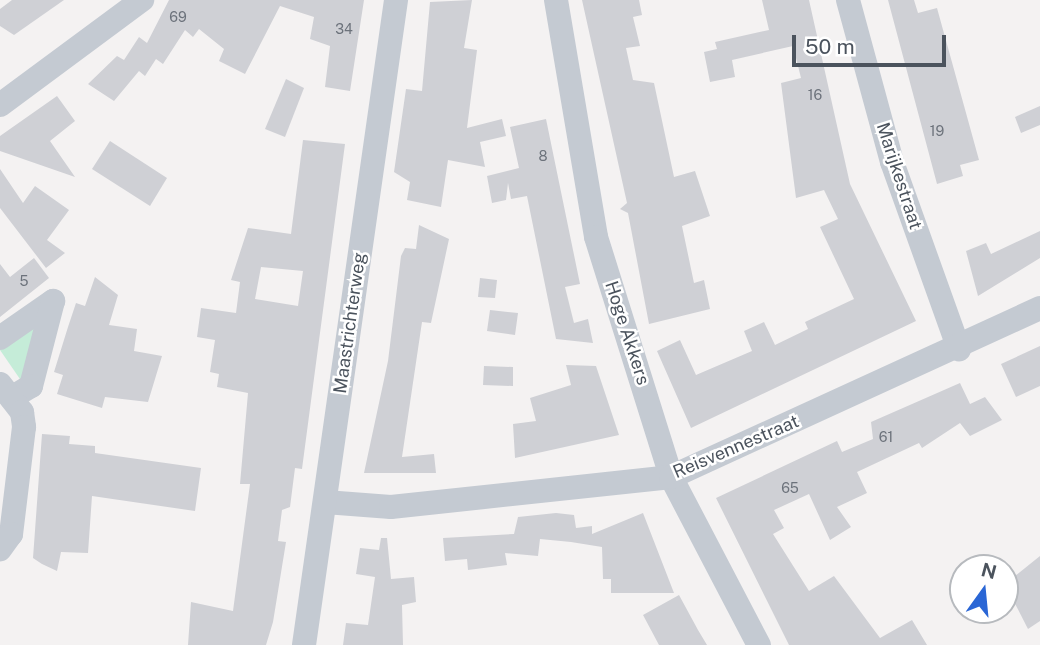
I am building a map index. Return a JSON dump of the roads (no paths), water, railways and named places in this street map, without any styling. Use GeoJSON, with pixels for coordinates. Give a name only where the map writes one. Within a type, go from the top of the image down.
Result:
{"type":"FeatureCollection","features":[{"type":"Feature","properties":{"kind":"street"},"geometry":{"type":"LineString","coordinates":[[0,105],[142,0]]}},
{"type":"Feature","properties":{"kind":"street","name":"Maastrichterweg"},"geometry":{"type":"LineString","coordinates":[[304,645],[396,0]]}},
{"type":"Feature","properties":{"kind":"street","name":"Hoge Akkers"},"geometry":{"type":"LineString","coordinates":[[556,0],[596,237],[671,477],[759,645]]}},
{"type":"Feature","properties":{"kind":"street","name":"Marijkestraat"},"geometry":{"type":"LineString","coordinates":[[848,0],[892,162],[959,349]]}},
{"type":"Feature","properties":{"kind":"street"},"geometry":{"type":"LineString","coordinates":[[0,338],[53,301],[31,386],[5,391],[24,427],[11,534],[0,549]]}},
{"type":"Feature","properties":{"kind":"street","name":"Reisvennestraat"},"geometry":{"type":"LineString","coordinates":[[325,502],[391,507],[671,477],[959,349],[1040,308]]}}]}
